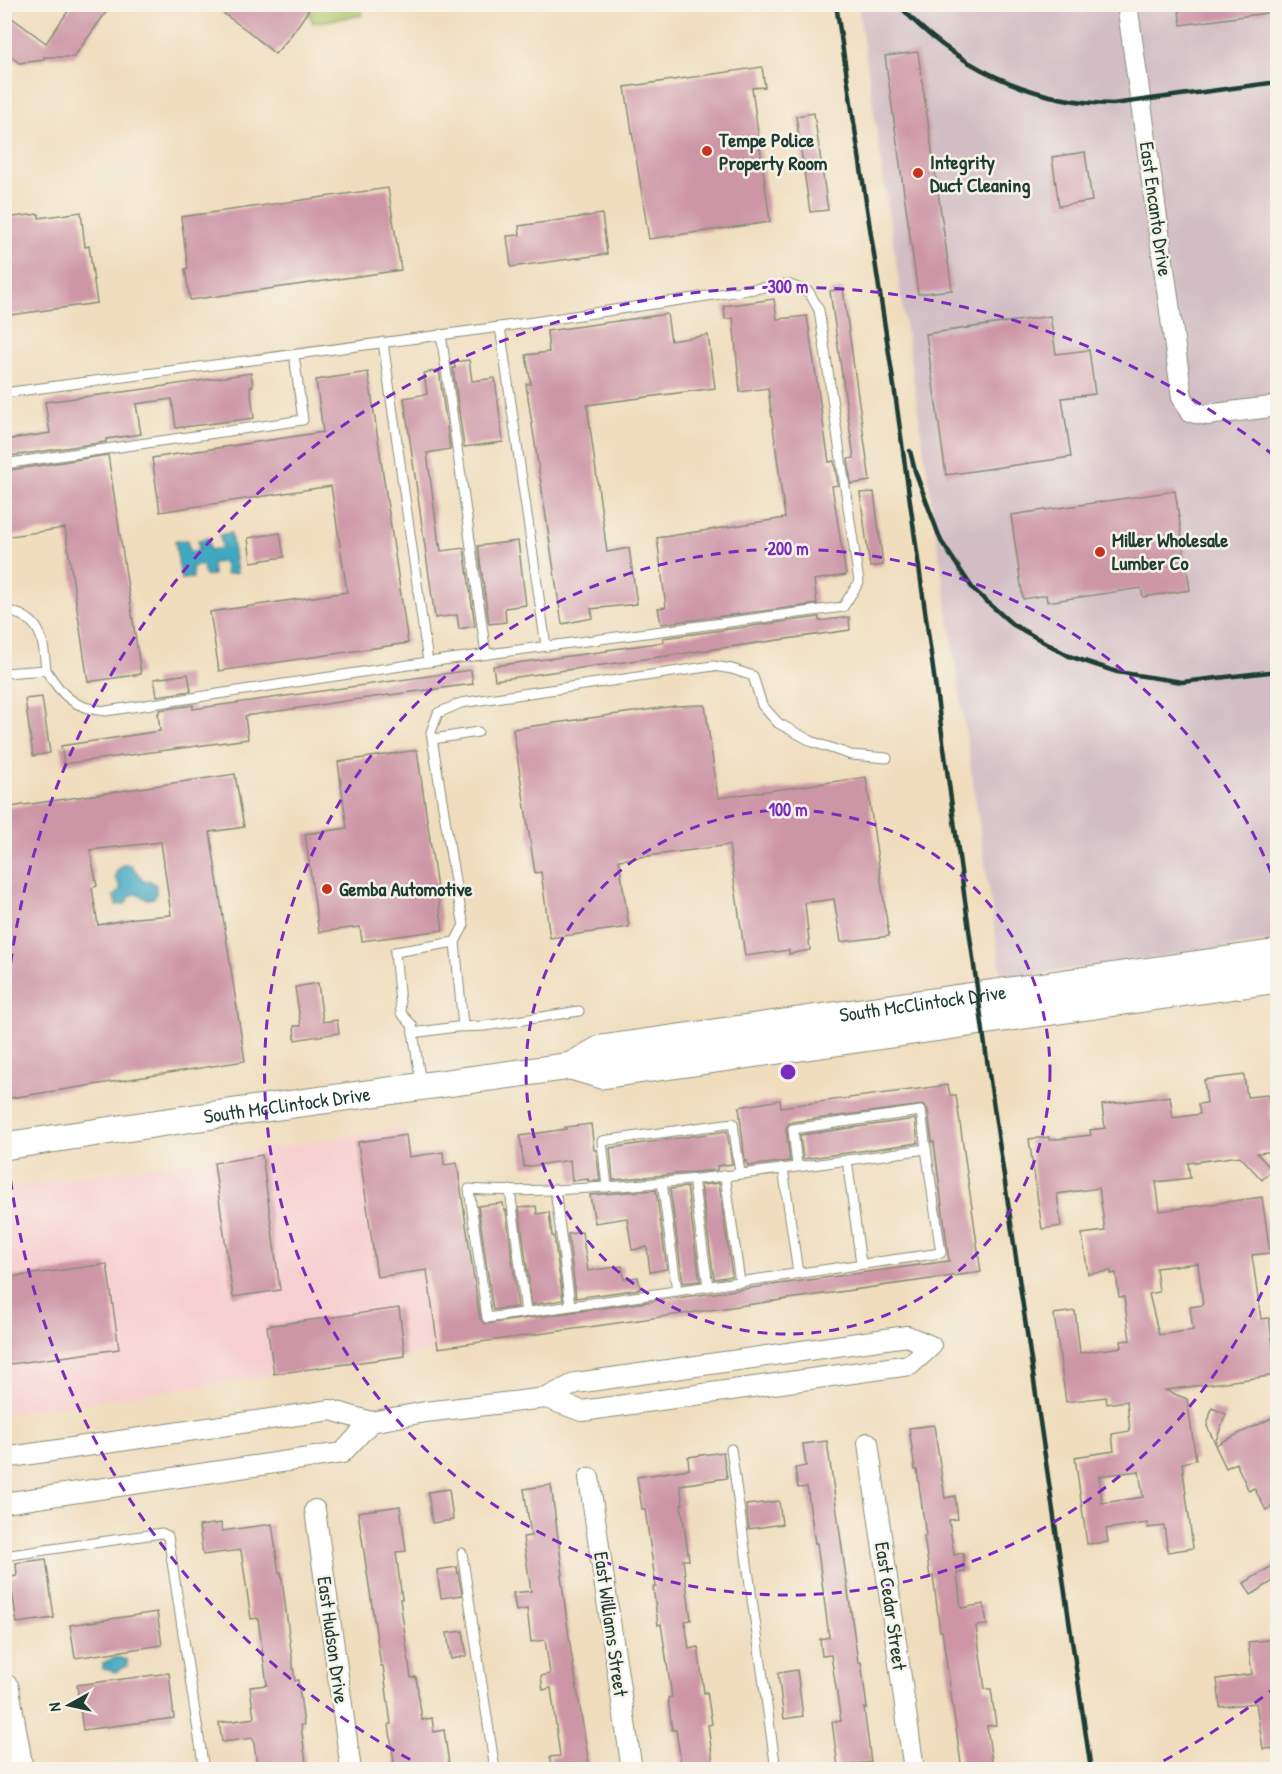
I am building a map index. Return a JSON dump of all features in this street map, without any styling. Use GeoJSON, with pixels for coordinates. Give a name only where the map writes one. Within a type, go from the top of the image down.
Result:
{"type":"FeatureCollection","features":[{"type":"Feature","properties":{"kind":"main road","name":"South McClintock Drive"},"geometry":{"type":"LineString","coordinates":[[4,1146],[571,1066],[601,1049],[1278,953]]}},
{"type":"Feature","properties":{"kind":"main road","name":"South McClintock Drive"},"geometry":{"type":"LineString","coordinates":[[571,1066],[602,1076],[1278,979]]}},
{"type":"Feature","properties":{"kind":"main road"},"geometry":{"type":"LineString","coordinates":[[4,1689],[18,1770]]}},
{"type":"Feature","properties":{"kind":"street","name":"East Encanto Drive"},"geometry":{"type":"LineString","coordinates":[[1127,4],[1182,397],[1190,412],[1207,415],[1278,406]]}},
{"type":"Feature","properties":{"kind":"street"},"geometry":{"type":"LineString","coordinates":[[4,1458],[331,1410],[371,1422],[425,1412],[546,1398],[576,1383],[907,1336],[931,1346],[910,1365],[582,1411],[546,1398]]}},
{"type":"Feature","properties":{"kind":"street"},"geometry":{"type":"LineString","coordinates":[[4,1503],[342,1453],[371,1422]]}},
{"type":"Feature","properties":{"kind":"street","name":"East Cedar Street"},"geometry":{"type":"LineString","coordinates":[[868,1443],[914,1770]]}},
{"type":"Feature","properties":{"kind":"street","name":"East Williams Street"},"geometry":{"type":"LineString","coordinates":[[589,1478],[632,1770]]}},
{"type":"Feature","properties":{"kind":"street","name":"East Hudson Drive"},"geometry":{"type":"LineString","coordinates":[[315,1510],[351,1770]]}},
{"type":"Feature","properties":{"kind":"lane"},"geometry":{"type":"LineString","coordinates":[[4,393],[500,327],[787,284],[809,292],[819,310],[859,582],[843,607],[428,662],[106,711],[89,710],[71,701],[56,687],[46,670],[43,639],[35,625],[22,615],[4,610]]}},
{"type":"Feature","properties":{"kind":"lane"},"geometry":{"type":"LineString","coordinates":[[500,327],[546,646]]}},
{"type":"Feature","properties":{"kind":"lane"},"geometry":{"type":"LineString","coordinates":[[441,334],[486,654]]}},
{"type":"Feature","properties":{"kind":"lane"},"geometry":{"type":"LineString","coordinates":[[383,342],[428,662]]}},
{"type":"Feature","properties":{"kind":"lane"},"geometry":{"type":"LineString","coordinates":[[4,464],[303,420],[294,355]]}},
{"type":"Feature","properties":{"kind":"lane"},"geometry":{"type":"LineString","coordinates":[[463,1026],[455,942],[464,925],[432,739],[438,713],[461,703],[713,666],[753,676],[762,705],[778,723],[813,742],[851,755],[886,758]]}},
{"type":"Feature","properties":{"kind":"lane"},"geometry":{"type":"LineString","coordinates":[[4,673],[46,670]]}},
{"type":"Feature","properties":{"kind":"lane"},"geometry":{"type":"LineString","coordinates":[[432,739],[478,732]]}},
{"type":"Feature","properties":{"kind":"lane"},"geometry":{"type":"LineString","coordinates":[[421,1086],[412,1025],[401,1013],[395,952],[455,942]]}},
{"type":"Feature","properties":{"kind":"lane"},"geometry":{"type":"LineString","coordinates":[[413,1033],[463,1026],[485,1026],[579,1011]]}},
{"type":"Feature","properties":{"kind":"lane"},"geometry":{"type":"LineString","coordinates":[[797,1166],[793,1129],[921,1111],[941,1253],[488,1317],[470,1189],[608,1187],[693,1179],[848,1160],[926,1149]]}},
{"type":"Feature","properties":{"kind":"lane"},"geometry":{"type":"LineString","coordinates":[[608,1187],[602,1141],[733,1123],[740,1173]]}},
{"type":"Feature","properties":{"kind":"lane"},"geometry":{"type":"LineString","coordinates":[[848,1160],[861,1264]]}},
{"type":"Feature","properties":{"kind":"lane"},"geometry":{"type":"LineString","coordinates":[[783,1168],[798,1274]]}},
{"type":"Feature","properties":{"kind":"lane"},"geometry":{"type":"LineString","coordinates":[[725,1175],[740,1282]]}},
{"type":"Feature","properties":{"kind":"lane"},"geometry":{"type":"LineString","coordinates":[[693,1179],[708,1286]]}},
{"type":"Feature","properties":{"kind":"lane"},"geometry":{"type":"LineString","coordinates":[[662,1182],[677,1291]]}},
{"type":"Feature","properties":{"kind":"lane"},"geometry":{"type":"LineString","coordinates":[[555,1189],[570,1305]]}},
{"type":"Feature","properties":{"kind":"lane"},"geometry":{"type":"LineString","coordinates":[[510,1190],[526,1312]]}},
{"type":"Feature","properties":{"kind":"lane"},"geometry":{"type":"LineString","coordinates":[[731,1449],[776,1770]]}},
{"type":"Feature","properties":{"kind":"lane"},"geometry":{"type":"LineString","coordinates":[[4,1556],[162,1533],[168,1536],[204,1770]]}},
{"type":"Feature","properties":{"kind":"lane"},"geometry":{"type":"LineString","coordinates":[[462,1553],[495,1770]]}},
{"type":"Feature","properties":{"kind":"shaded area"},"geometry":{"type":"Polygon","coordinates":[[[858,5],[1277,5],[1277,940],[1002,979],[858,5]]]}},
{"type":"Feature","properties":{"kind":"shaded area"},"geometry":{"type":"Polygon","coordinates":[[[407,1128],[437,1350],[5,1414],[5,1188],[407,1128]]]}},
{"type":"Feature","properties":{"kind":"green space"},"geometry":{"type":"Polygon","coordinates":[[[313,5],[361,5],[362,15],[313,23],[308,11],[313,5]]]}},
{"type":"Feature","properties":{"kind":"water"},"geometry":{"type":"Polygon","coordinates":[[[231,533],[237,573],[226,574],[224,562],[212,563],[213,575],[205,576],[203,565],[192,567],[193,578],[181,579],[175,541],[187,540],[190,552],[199,550],[198,540],[208,538],[210,550],[222,548],[220,535],[231,533]]]}},
{"type":"Feature","properties":{"kind":"water"},"geometry":{"type":"Polygon","coordinates":[[[123,865],[131,865],[144,882],[149,880],[156,885],[154,898],[147,899],[136,894],[131,895],[125,904],[116,905],[114,896],[120,890],[120,886],[115,877],[123,865]]]}},
{"type":"Feature","properties":{"kind":"water"},"geometry":{"type":"Polygon","coordinates":[[[116,1657],[127,1660],[127,1666],[116,1672],[103,1669],[103,1663],[116,1657]]]}},
{"type":"Feature","properties":{"kind":"building"},"geometry":{"type":"Polygon","coordinates":[[[73,4],[112,4],[74,57],[44,57],[44,60],[19,63],[4,51],[4,12],[46,43],[73,4]]]}},
{"type":"Feature","properties":{"kind":"building"},"geometry":{"type":"Polygon","coordinates":[[[210,4],[313,4],[275,54],[210,4]]]}},
{"type":"Feature","properties":{"kind":"building"},"geometry":{"type":"Polygon","coordinates":[[[1178,4],[1265,4],[1266,13],[1181,25],[1178,4]]]}},
{"type":"Feature","properties":{"kind":"building","name":"Integrity Duct Cleaning"},"geometry":{"type":"Polygon","coordinates":[[[918,52],[952,290],[918,294],[885,56],[918,52]]]}},
{"type":"Feature","properties":{"kind":"building"},"geometry":{"type":"Polygon","coordinates":[[[762,67],[765,87],[752,88],[770,222],[649,239],[625,87],[762,67]]]}},
{"type":"Feature","properties":{"kind":"building"},"geometry":{"type":"Polygon","coordinates":[[[814,113],[828,210],[810,212],[796,116],[814,113]]]}},
{"type":"Feature","properties":{"kind":"building"},"geometry":{"type":"Polygon","coordinates":[[[1085,152],[1092,201],[1059,206],[1052,157],[1085,152]]]}},
{"type":"Feature","properties":{"kind":"building"},"geometry":{"type":"Polygon","coordinates":[[[388,188],[401,270],[190,300],[181,217],[388,188]]]}},
{"type":"Feature","properties":{"kind":"building"},"geometry":{"type":"Polygon","coordinates":[[[81,212],[85,247],[89,246],[97,303],[4,316],[4,218],[39,214],[39,218],[81,212]]]}},
{"type":"Feature","properties":{"kind":"building"},"geometry":{"type":"Polygon","coordinates":[[[602,214],[607,254],[511,267],[507,236],[520,235],[519,226],[602,214]]]}},
{"type":"Feature","properties":{"kind":"building"},"geometry":{"type":"Polygon","coordinates":[[[843,289],[870,481],[851,484],[848,459],[854,458],[830,291],[843,289]]]}},
{"type":"Feature","properties":{"kind":"building"},"geometry":{"type":"Polygon","coordinates":[[[774,299],[777,319],[807,316],[829,462],[834,461],[838,485],[832,486],[846,575],[814,580],[817,604],[661,624],[658,608],[666,607],[657,538],[785,518],[768,388],[740,392],[733,318],[725,319],[724,306],[774,299]]]}},
{"type":"Feature","properties":{"kind":"building"},"geometry":{"type":"Polygon","coordinates":[[[667,314],[671,341],[708,335],[715,388],[587,405],[607,552],[629,548],[637,604],[591,609],[593,618],[562,624],[526,384],[531,384],[526,355],[549,352],[547,331],[667,314]]]}},
{"type":"Feature","properties":{"kind":"building"},"geometry":{"type":"Polygon","coordinates":[[[1050,316],[1056,354],[1089,350],[1095,394],[1062,398],[1071,457],[946,475],[926,334],[1050,316]]]}},
{"type":"Feature","properties":{"kind":"building"},"geometry":{"type":"Polygon","coordinates":[[[469,360],[472,381],[495,378],[503,442],[464,447],[453,368],[455,368],[454,362],[469,360]]]}},
{"type":"Feature","properties":{"kind":"building"},"geometry":{"type":"Polygon","coordinates":[[[439,370],[450,449],[427,453],[441,551],[464,548],[475,626],[459,629],[457,615],[435,618],[404,398],[427,394],[424,373],[439,370]]]}},
{"type":"Feature","properties":{"kind":"building"},"geometry":{"type":"Polygon","coordinates":[[[368,372],[408,643],[219,671],[210,612],[347,592],[331,486],[160,512],[152,458],[323,432],[316,380],[368,372]]]}},
{"type":"Feature","properties":{"kind":"building"},"geometry":{"type":"Polygon","coordinates":[[[251,373],[253,386],[250,387],[254,418],[176,428],[172,399],[136,404],[141,434],[106,439],[106,442],[4,457],[4,440],[50,433],[45,402],[251,373]]]}},
{"type":"Feature","properties":{"kind":"building"},"geometry":{"type":"Polygon","coordinates":[[[108,455],[141,674],[88,682],[65,528],[4,537],[4,471],[108,455]]]}},
{"type":"Feature","properties":{"kind":"building","name":"Miller Wholesale Lumber Co"},"geometry":{"type":"Polygon","coordinates":[[[1175,491],[1190,590],[1143,597],[1141,588],[1047,602],[1046,595],[1023,599],[1011,515],[1175,491]]]}},
{"type":"Feature","properties":{"kind":"building"},"geometry":{"type":"Polygon","coordinates":[[[874,492],[883,565],[870,567],[860,493],[874,492]]]}},
{"type":"Feature","properties":{"kind":"building"},"geometry":{"type":"Polygon","coordinates":[[[280,533],[284,557],[251,562],[248,538],[280,533]]]}},
{"type":"Feature","properties":{"kind":"building"},"geometry":{"type":"Polygon","coordinates":[[[518,541],[526,605],[505,608],[506,622],[489,624],[478,546],[518,541]]]}},
{"type":"Feature","properties":{"kind":"building"},"geometry":{"type":"Polygon","coordinates":[[[819,617],[819,621],[849,617],[850,630],[495,680],[493,666],[664,642],[663,638],[819,617]]]}},
{"type":"Feature","properties":{"kind":"building"},"geometry":{"type":"Polygon","coordinates":[[[471,670],[473,684],[245,716],[248,739],[64,764],[61,746],[160,731],[159,710],[193,705],[193,709],[471,670]]]}},
{"type":"Feature","properties":{"kind":"building"},"geometry":{"type":"Polygon","coordinates":[[[188,674],[191,691],[157,696],[154,679],[188,674]]]}},
{"type":"Feature","properties":{"kind":"building"},"geometry":{"type":"Polygon","coordinates":[[[42,697],[50,753],[33,756],[25,699],[42,697]]]}},
{"type":"Feature","properties":{"kind":"building"},"geometry":{"type":"Polygon","coordinates":[[[705,705],[718,798],[866,777],[889,936],[841,942],[834,899],[805,903],[810,950],[789,954],[789,950],[745,956],[729,845],[619,860],[629,927],[550,938],[541,872],[535,873],[513,729],[675,706],[705,705]]]}},
{"type":"Feature","properties":{"kind":"building"},"geometry":{"type":"Polygon","coordinates":[[[417,750],[443,930],[362,941],[360,927],[319,932],[305,834],[347,828],[338,762],[417,750]]]}},
{"type":"Feature","properties":{"kind":"building"},"geometry":{"type":"Polygon","coordinates":[[[235,774],[244,827],[210,832],[245,1061],[4,1099],[4,808],[235,774]],[[161,842],[90,850],[97,886],[92,888],[98,925],[135,918],[171,915],[161,842]]]}},
{"type":"Feature","properties":{"kind":"building"},"geometry":{"type":"Polygon","coordinates":[[[318,983],[323,1022],[337,1020],[339,1033],[295,1040],[294,1026],[301,1026],[295,987],[318,983]]]}},
{"type":"Feature","properties":{"kind":"building"},"geometry":{"type":"Polygon","coordinates":[[[1244,1075],[1247,1097],[1268,1095],[1276,1151],[1257,1153],[1272,1170],[1262,1180],[1240,1156],[1188,1163],[1190,1178],[1156,1182],[1160,1211],[1262,1197],[1270,1253],[1252,1255],[1261,1319],[1269,1318],[1277,1375],[1165,1390],[1187,1399],[1196,1460],[1182,1463],[1193,1548],[1168,1552],[1164,1526],[1148,1528],[1147,1523],[1106,1529],[1108,1542],[1087,1544],[1075,1457],[1114,1451],[1112,1434],[1130,1431],[1127,1401],[1107,1404],[1106,1397],[1066,1402],[1054,1314],[1075,1311],[1080,1353],[1122,1347],[1121,1341],[1130,1340],[1124,1297],[1119,1297],[1116,1273],[1111,1274],[1111,1271],[1088,1274],[1082,1234],[1105,1231],[1099,1188],[1057,1194],[1061,1226],[1042,1229],[1029,1139],[1049,1137],[1049,1140],[1091,1135],[1090,1130],[1105,1128],[1102,1105],[1170,1096],[1173,1118],[1200,1114],[1198,1104],[1207,1103],[1204,1080],[1244,1075]],[[1198,1263],[1156,1268],[1159,1292],[1149,1294],[1159,1335],[1193,1330],[1190,1307],[1203,1305],[1198,1263]],[[1139,1471],[1099,1476],[1102,1503],[1143,1497],[1139,1471]]]}},
{"type":"Feature","properties":{"kind":"building"},"geometry":{"type":"Polygon","coordinates":[[[948,1085],[950,1095],[956,1095],[981,1272],[438,1348],[427,1270],[377,1277],[358,1142],[406,1135],[409,1157],[443,1152],[444,1165],[457,1163],[480,1319],[485,1324],[949,1261],[934,1142],[932,1142],[928,1110],[924,1105],[792,1122],[786,1129],[790,1161],[748,1166],[747,1161],[745,1162],[739,1107],[780,1100],[781,1107],[948,1085]]]}},
{"type":"Feature","properties":{"kind":"building"},"geometry":{"type":"Polygon","coordinates":[[[915,1119],[918,1143],[803,1159],[800,1135],[915,1119]]]}},
{"type":"Feature","properties":{"kind":"building"},"geometry":{"type":"Polygon","coordinates":[[[591,1124],[600,1181],[588,1181],[588,1179],[572,1181],[570,1160],[524,1167],[520,1136],[591,1124]]]}},
{"type":"Feature","properties":{"kind":"building"},"geometry":{"type":"Polygon","coordinates":[[[727,1131],[732,1164],[717,1166],[717,1170],[613,1180],[610,1148],[727,1131]]]}},
{"type":"Feature","properties":{"kind":"building"},"geometry":{"type":"Polygon","coordinates":[[[262,1155],[280,1290],[233,1297],[214,1163],[262,1155]]]}},
{"type":"Feature","properties":{"kind":"building"},"geometry":{"type":"Polygon","coordinates":[[[719,1183],[732,1276],[714,1279],[701,1185],[719,1183]]]}},
{"type":"Feature","properties":{"kind":"building"},"geometry":{"type":"Polygon","coordinates":[[[687,1187],[700,1281],[683,1283],[670,1189],[687,1187]]]}},
{"type":"Feature","properties":{"kind":"building"},"geometry":{"type":"Polygon","coordinates":[[[656,1190],[667,1269],[650,1272],[647,1247],[632,1250],[627,1218],[595,1223],[590,1195],[656,1190]]]}},
{"type":"Feature","properties":{"kind":"building"},"geometry":{"type":"Polygon","coordinates":[[[503,1203],[504,1210],[506,1210],[518,1307],[493,1310],[478,1206],[503,1203]]]}},
{"type":"Feature","properties":{"kind":"building"},"geometry":{"type":"Polygon","coordinates":[[[536,1206],[537,1214],[549,1212],[563,1300],[532,1305],[519,1208],[536,1206]]]}},
{"type":"Feature","properties":{"kind":"building"},"geometry":{"type":"Polygon","coordinates":[[[582,1232],[588,1271],[622,1266],[624,1279],[638,1277],[640,1289],[576,1298],[568,1234],[582,1232]]]}},
{"type":"Feature","properties":{"kind":"building"},"geometry":{"type":"Polygon","coordinates":[[[107,1264],[119,1349],[4,1365],[4,1302],[6,1301],[4,1278],[107,1264]]]}},
{"type":"Feature","properties":{"kind":"building"},"geometry":{"type":"Polygon","coordinates":[[[399,1308],[405,1356],[274,1374],[267,1326],[399,1308]]]}},
{"type":"Feature","properties":{"kind":"building"},"geometry":{"type":"Polygon","coordinates":[[[1212,1408],[1226,1414],[1215,1443],[1207,1426],[1212,1408]]]}},
{"type":"Feature","properties":{"kind":"building"},"geometry":{"type":"Polygon","coordinates":[[[1278,1415],[1278,1504],[1266,1510],[1254,1488],[1249,1491],[1236,1463],[1226,1468],[1215,1445],[1278,1415]]]}},
{"type":"Feature","properties":{"kind":"building"},"geometry":{"type":"Polygon","coordinates":[[[934,1425],[945,1498],[955,1496],[958,1519],[949,1520],[954,1555],[963,1553],[965,1572],[957,1573],[961,1608],[984,1604],[987,1625],[976,1626],[985,1689],[991,1689],[996,1725],[987,1726],[993,1770],[962,1770],[933,1576],[930,1577],[917,1470],[915,1470],[909,1428],[934,1425]]]}},
{"type":"Feature","properties":{"kind":"building"},"geometry":{"type":"Polygon","coordinates":[[[827,1441],[858,1662],[861,1662],[871,1762],[838,1767],[832,1722],[841,1721],[831,1655],[822,1656],[820,1639],[829,1637],[817,1543],[815,1543],[807,1487],[798,1488],[795,1468],[806,1466],[803,1444],[827,1441]]]}},
{"type":"Feature","properties":{"kind":"building"},"geometry":{"type":"Polygon","coordinates":[[[723,1452],[727,1478],[680,1485],[689,1560],[683,1560],[691,1620],[685,1621],[689,1649],[698,1647],[704,1693],[707,1692],[712,1724],[708,1725],[714,1770],[682,1770],[676,1730],[672,1730],[668,1698],[672,1697],[661,1624],[658,1625],[653,1587],[656,1587],[645,1509],[642,1509],[637,1477],[689,1469],[688,1457],[723,1452]]]}},
{"type":"Feature","properties":{"kind":"building"},"geometry":{"type":"Polygon","coordinates":[[[551,1485],[571,1652],[590,1770],[551,1770],[550,1757],[560,1756],[551,1688],[543,1690],[541,1676],[550,1674],[545,1640],[531,1642],[527,1609],[516,1611],[513,1593],[531,1591],[523,1537],[531,1536],[524,1489],[551,1485]]]}},
{"type":"Feature","properties":{"kind":"building"},"geometry":{"type":"Polygon","coordinates":[[[449,1489],[453,1520],[432,1523],[428,1492],[449,1489]]]}},
{"type":"Feature","properties":{"kind":"building"},"geometry":{"type":"Polygon","coordinates":[[[779,1501],[782,1524],[749,1529],[746,1505],[779,1501]]]}},
{"type":"Feature","properties":{"kind":"building"},"geometry":{"type":"Polygon","coordinates":[[[400,1506],[406,1551],[396,1552],[411,1678],[416,1677],[422,1720],[432,1718],[434,1732],[444,1730],[449,1764],[411,1770],[395,1770],[383,1666],[381,1666],[358,1512],[400,1506]]]}},
{"type":"Feature","properties":{"kind":"building"},"geometry":{"type":"Polygon","coordinates":[[[221,1523],[222,1531],[272,1524],[279,1573],[281,1572],[295,1681],[298,1680],[307,1770],[258,1770],[253,1738],[222,1742],[219,1723],[254,1718],[250,1687],[267,1685],[258,1618],[251,1619],[241,1550],[203,1555],[199,1526],[221,1523]]]}},
{"type":"Feature","properties":{"kind":"building"},"geometry":{"type":"Polygon","coordinates":[[[46,1559],[54,1618],[17,1623],[10,1577],[17,1576],[16,1563],[46,1559]]]}},
{"type":"Feature","properties":{"kind":"building"},"geometry":{"type":"Polygon","coordinates":[[[1278,1562],[1278,1578],[1251,1595],[1244,1583],[1278,1562]]]}},
{"type":"Feature","properties":{"kind":"building"},"geometry":{"type":"Polygon","coordinates":[[[457,1567],[462,1595],[441,1598],[437,1570],[457,1567]]]}},
{"type":"Feature","properties":{"kind":"building"},"geometry":{"type":"Polygon","coordinates":[[[157,1612],[162,1645],[75,1658],[70,1625],[157,1612]]]}},
{"type":"Feature","properties":{"kind":"building"},"geometry":{"type":"Polygon","coordinates":[[[463,1631],[467,1656],[451,1659],[447,1633],[463,1631]]]}},
{"type":"Feature","properties":{"kind":"building"},"geometry":{"type":"Polygon","coordinates":[[[1278,1639],[1278,1748],[1263,1749],[1256,1703],[1220,1707],[1217,1679],[1252,1674],[1248,1642],[1278,1639]]]}},
{"type":"Feature","properties":{"kind":"building"},"geometry":{"type":"Polygon","coordinates":[[[797,1670],[803,1716],[784,1719],[778,1673],[797,1670]]]}},
{"type":"Feature","properties":{"kind":"building"},"geometry":{"type":"Polygon","coordinates":[[[169,1673],[174,1718],[83,1730],[77,1685],[169,1673]]]}},
{"type":"Feature","properties":{"kind":"railway"},"geometry":{"type":"LineString","coordinates":[[836,4],[895,393],[987,1060],[1091,1770]]}},
{"type":"Feature","properties":{"kind":"railway"},"geometry":{"type":"LineString","coordinates":[[898,4],[919,26],[968,62],[1024,88],[1053,97],[1113,104],[1278,82]]}},
{"type":"Feature","properties":{"kind":"railway"},"geometry":{"type":"LineString","coordinates":[[910,451],[941,541],[973,589],[1012,624],[1069,656],[1117,672],[1182,682],[1278,671]]}},
{"type":"Feature","properties":{"kind":"place","name":"Tempe Police Property Room"},"geometry":{"type":"Point","coordinates":[707,151]}},
{"type":"Feature","properties":{"kind":"place","name":"Integrity Duct Cleaning"},"geometry":{"type":"Point","coordinates":[918,173]}},
{"type":"Feature","properties":{"kind":"place","name":"Miller Wholesale Lumber Co"},"geometry":{"type":"Point","coordinates":[1100,552]}},
{"type":"Feature","properties":{"kind":"place","name":"Gemba Automotive"},"geometry":{"type":"Point","coordinates":[327,889]}}]}
